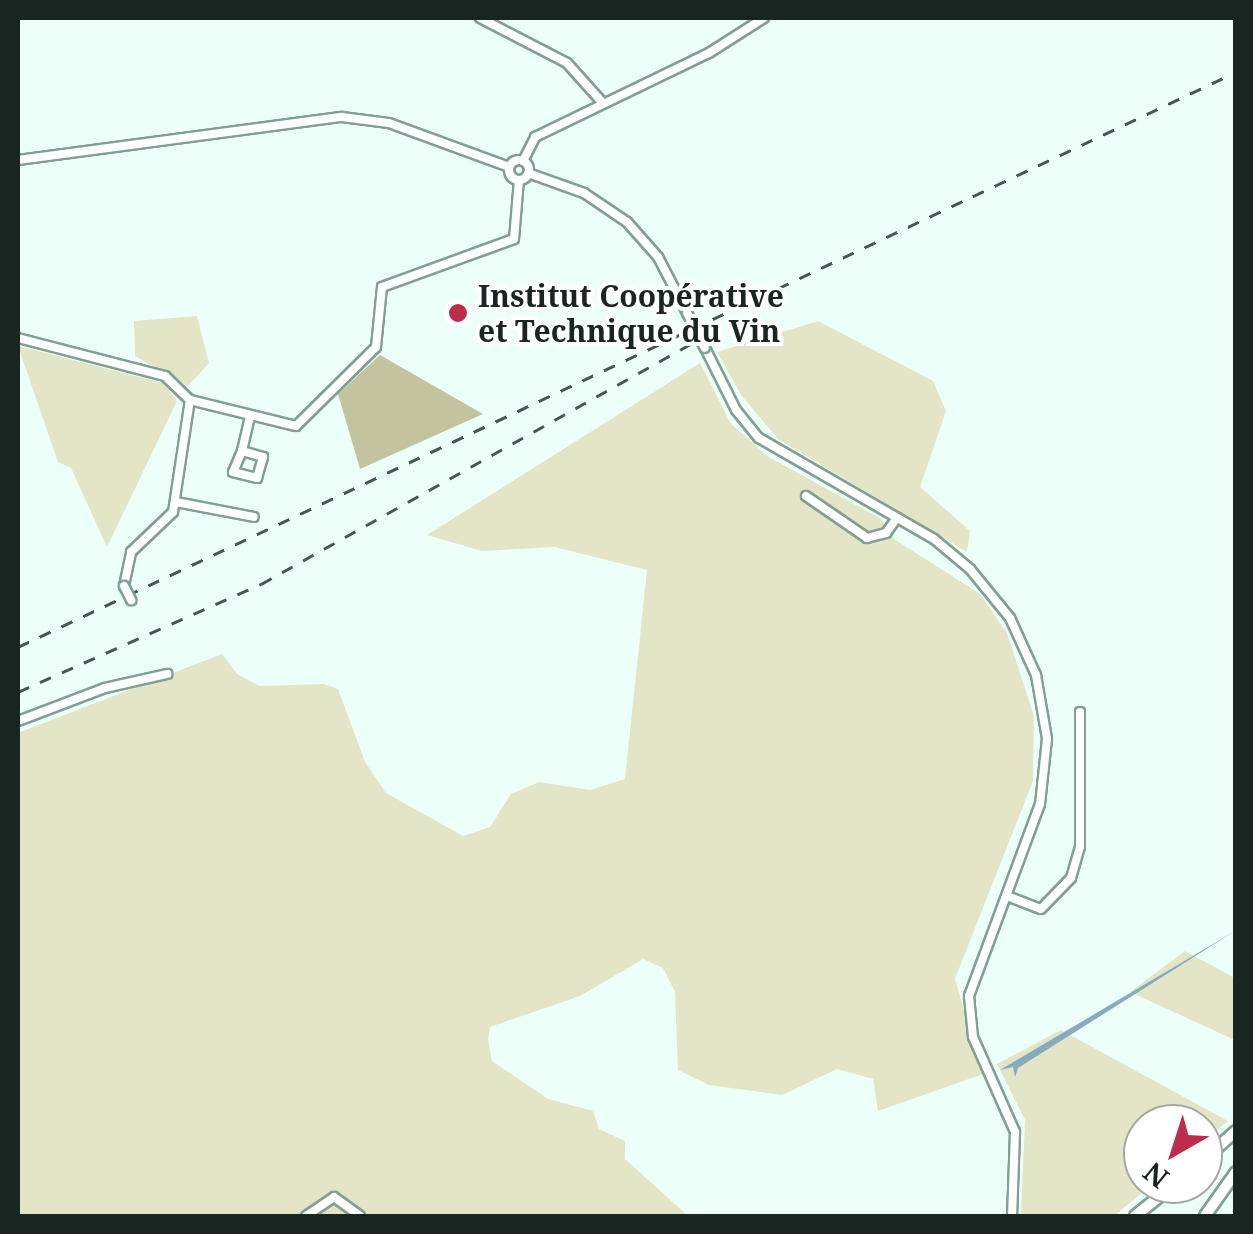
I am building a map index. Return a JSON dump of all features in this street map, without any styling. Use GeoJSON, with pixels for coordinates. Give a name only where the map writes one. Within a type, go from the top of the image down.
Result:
{"type":"FeatureCollection","features":[{"type":"Feature","properties":{"kind":"main road"},"geometry":{"type":"LineString","coordinates":[[1205,1216],[1236,1172]]}},
{"type":"Feature","properties":{"kind":"street"},"geometry":{"type":"LineString","coordinates":[[480,18],[567,63],[602,102]]}},
{"type":"Feature","properties":{"kind":"street"},"geometry":{"type":"LineString","coordinates":[[509,167],[523,161],[536,137],[709,53],[764,18]]}},
{"type":"Feature","properties":{"kind":"street"},"geometry":{"type":"LineString","coordinates":[[18,160],[342,117],[389,123],[509,167],[518,180],[514,239],[382,287],[376,348],[301,423],[190,400],[165,376],[18,338]]}},
{"type":"Feature","properties":{"kind":"street"},"geometry":{"type":"LineString","coordinates":[[523,161],[528,173],[584,193],[627,222],[658,257],[736,410],[759,438],[947,548],[992,592],[1024,645],[1040,690],[1045,774],[1007,896],[974,968],[968,996],[973,1037],[1016,1132],[1012,1216]]}},
{"type":"Feature","properties":{"kind":"street"},"geometry":{"type":"LineString","coordinates":[[518,180],[528,173]]}},
{"type":"Feature","properties":{"kind":"street"},"geometry":{"type":"LineString","coordinates":[[130,600],[122,572],[131,552],[164,526],[176,502],[190,400]]}},
{"type":"Feature","properties":{"kind":"street"},"geometry":{"type":"LineString","coordinates":[[242,451],[263,457],[258,478],[233,472],[250,415]]}},
{"type":"Feature","properties":{"kind":"street"},"geometry":{"type":"LineString","coordinates":[[806,496],[867,538],[886,533],[898,518]]}},
{"type":"Feature","properties":{"kind":"street"},"geometry":{"type":"LineString","coordinates":[[176,502],[254,517]]}},
{"type":"Feature","properties":{"kind":"street"},"geometry":{"type":"LineString","coordinates":[[18,722],[105,688],[167,674]]}},
{"type":"Feature","properties":{"kind":"street"},"geometry":{"type":"LineString","coordinates":[[1007,896],[1041,909],[1071,878],[1080,846],[1080,712]]}},
{"type":"Feature","properties":{"kind":"street"},"geometry":{"type":"LineString","coordinates":[[306,1216],[334,1197],[360,1216]]}},
{"type":"Feature","properties":{"kind":"green space"},"geometry":{"type":"Polygon","coordinates":[[[197,316],[209,363],[188,386],[135,356],[134,321],[197,316]]]}},
{"type":"Feature","properties":{"kind":"green space"},"geometry":{"type":"Polygon","coordinates":[[[818,321],[933,381],[946,411],[920,487],[970,531],[967,552],[778,439],[741,395],[717,352],[818,321]]]}},
{"type":"Feature","properties":{"kind":"green space"},"geometry":{"type":"Polygon","coordinates":[[[18,346],[163,383],[177,401],[107,547],[71,468],[58,462],[18,346]]]}},
{"type":"Feature","properties":{"kind":"green space"},"geometry":{"type":"Polygon","coordinates":[[[380,355],[483,414],[360,469],[338,394],[380,355]]]}},
{"type":"Feature","properties":{"kind":"green space"},"geometry":{"type":"Polygon","coordinates":[[[700,363],[731,424],[769,457],[881,519],[894,539],[980,594],[1007,633],[1034,716],[1033,781],[955,979],[983,1074],[878,1111],[873,1079],[837,1069],[782,1095],[709,1085],[678,1070],[675,992],[663,968],[643,959],[580,996],[490,1027],[488,1040],[492,1061],[548,1099],[593,1111],[599,1129],[625,1141],[625,1159],[688,1216],[18,1216],[18,733],[222,654],[237,674],[259,686],[324,684],[338,689],[365,762],[386,793],[463,836],[490,827],[511,794],[539,782],[590,790],[625,779],[647,570],[555,547],[482,551],[427,535],[700,363]]]}},
{"type":"Feature","properties":{"kind":"green space"},"geometry":{"type":"Polygon","coordinates":[[[1185,951],[1235,978],[1235,1040],[1130,992],[1185,951]]]}},
{"type":"Feature","properties":{"kind":"green space"},"geometry":{"type":"Polygon","coordinates":[[[1061,1030],[1197,1104],[1123,1104],[1123,1204],[1129,1204],[1114,1216],[1021,1216],[1025,1120],[997,1064],[1061,1030]]]}},
{"type":"Feature","properties":{"kind":"water"},"geometry":{"type":"Polygon","coordinates":[[[1235,931],[1018,1068],[1015,1077],[1013,1067],[1000,1070],[1235,931]]]}},
{"type":"Feature","properties":{"kind":"railway"},"geometry":{"type":"LineString","coordinates":[[18,647],[1236,72]]}},
{"type":"Feature","properties":{"kind":"railway"},"geometry":{"type":"LineString","coordinates":[[18,692],[261,584],[694,342]]}},
{"type":"Feature","properties":{"kind":"place","name":"Institut Coopérative et Technique du Vin"},"geometry":{"type":"Point","coordinates":[458,313]}}]}
